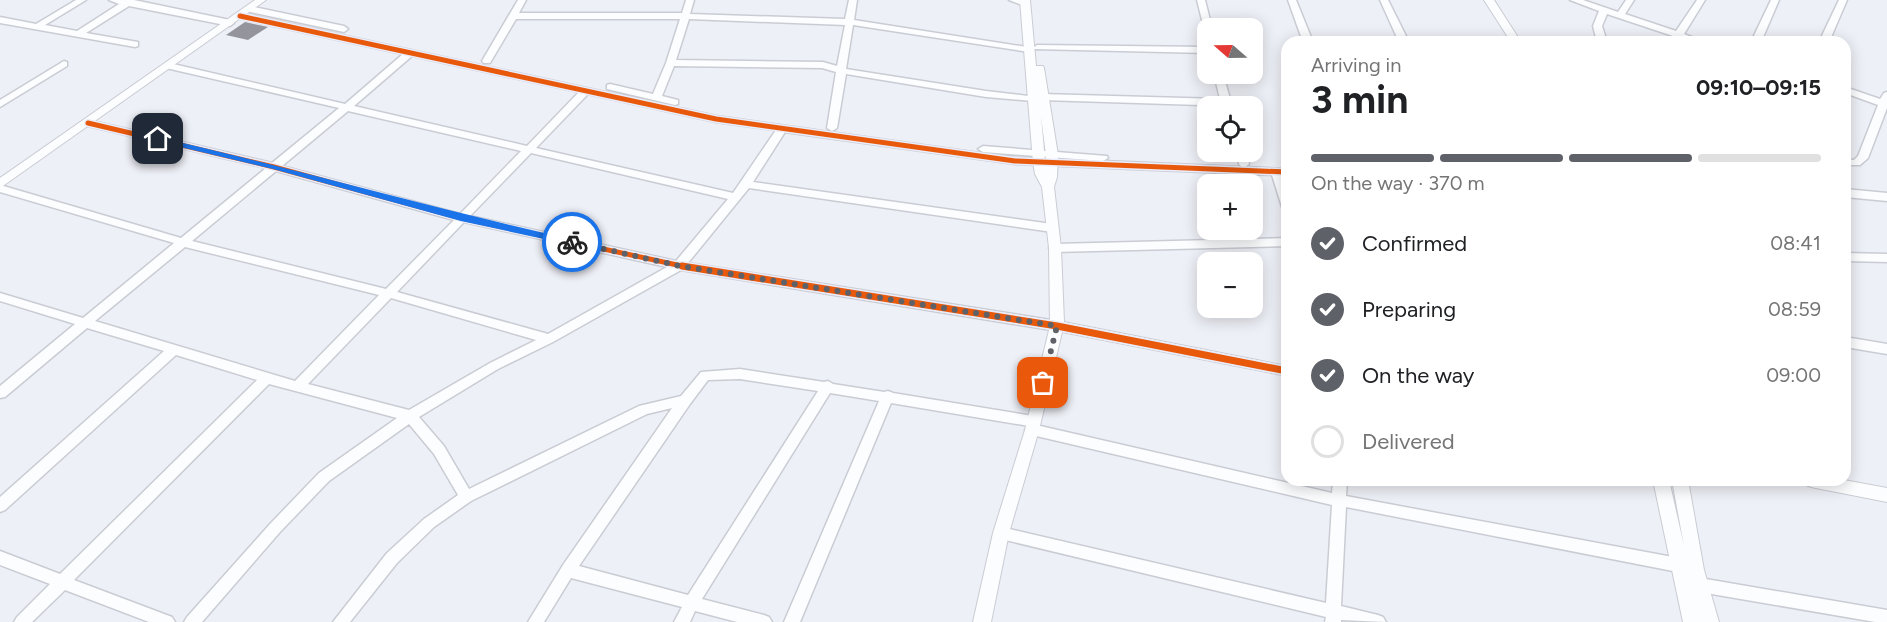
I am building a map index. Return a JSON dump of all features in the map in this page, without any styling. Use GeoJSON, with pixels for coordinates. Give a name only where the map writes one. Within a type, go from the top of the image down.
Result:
{"type":"FeatureCollection","features":[{"type":"Feature","properties":{"kind":"street"},"geometry":{"type":"LineString","coordinates":[[38,26],[82,0]]}},
{"type":"Feature","properties":{"kind":"street"},"geometry":{"type":"LineString","coordinates":[[113,0],[240,16],[487,61],[586,91],[716,119],[992,159],[1039,158]]}},
{"type":"Feature","properties":{"kind":"street"},"geometry":{"type":"LineString","coordinates":[[0,186],[261,0]]}},
{"type":"Feature","properties":{"kind":"street"},"geometry":{"type":"LineString","coordinates":[[487,61],[522,0]]}},
{"type":"Feature","properties":{"kind":"street"},"geometry":{"type":"LineString","coordinates":[[656,98],[672,63],[690,0]]}},
{"type":"Feature","properties":{"kind":"street"},"geometry":{"type":"LineString","coordinates":[[832,128],[853,0]]}},
{"type":"Feature","properties":{"kind":"street"},"geometry":{"type":"LineString","coordinates":[[1013,0],[1027,1],[1037,97],[1039,158],[1041,174],[1048,187]]}},
{"type":"Feature","properties":{"kind":"street"},"geometry":{"type":"LineString","coordinates":[[1201,0],[1206,18]]}},
{"type":"Feature","properties":{"kind":"street"},"geometry":{"type":"LineString","coordinates":[[1292,0],[1306,36]]}},
{"type":"Feature","properties":{"kind":"street"},"geometry":{"type":"LineString","coordinates":[[1384,0],[1401,36]]}},
{"type":"Feature","properties":{"kind":"street"},"geometry":{"type":"LineString","coordinates":[[1480,0],[1502,36]]}},
{"type":"Feature","properties":{"kind":"street"},"geometry":{"type":"LineString","coordinates":[[1489,0],[1512,36]]}},
{"type":"Feature","properties":{"kind":"street"},"geometry":{"type":"LineString","coordinates":[[1574,0],[1669,36]]}},
{"type":"Feature","properties":{"kind":"street"},"geometry":{"type":"LineString","coordinates":[[1619,16],[1630,0]]}},
{"type":"Feature","properties":{"kind":"street"},"geometry":{"type":"LineString","coordinates":[[1678,36],[1701,0]]}},
{"type":"Feature","properties":{"kind":"street"},"geometry":{"type":"LineString","coordinates":[[1759,36],[1775,0]]}},
{"type":"Feature","properties":{"kind":"street"},"geometry":{"type":"LineString","coordinates":[[1827,36],[1843,0]]}},
{"type":"Feature","properties":{"kind":"street"},"geometry":{"type":"LineString","coordinates":[[78,34],[129,1]]}},
{"type":"Feature","properties":{"kind":"street"},"geometry":{"type":"LineString","coordinates":[[1598,36],[1596,32],[1598,20],[1604,11]]}},
{"type":"Feature","properties":{"kind":"street"},"geometry":{"type":"LineString","coordinates":[[240,16],[411,52],[656,98],[720,113],[1039,158],[1281,172]]}},
{"type":"Feature","properties":{"kind":"street"},"geometry":{"type":"LineString","coordinates":[[514,16],[685,16],[849,22],[1033,48],[1197,50]]}},
{"type":"Feature","properties":{"kind":"street"},"geometry":{"type":"LineString","coordinates":[[0,20],[135,44]]}},
{"type":"Feature","properties":{"kind":"street"},"geometry":{"type":"LineString","coordinates":[[0,393],[411,52]]}},
{"type":"Feature","properties":{"kind":"street"},"geometry":{"type":"LineString","coordinates":[[672,63],[823,65],[842,71],[986,94],[1197,103]]}},
{"type":"Feature","properties":{"kind":"street"},"geometry":{"type":"LineString","coordinates":[[0,104],[64,64]]}},
{"type":"Feature","properties":{"kind":"street"},"geometry":{"type":"LineString","coordinates":[[169,66],[734,197]]}},
{"type":"Feature","properties":{"kind":"street"},"geometry":{"type":"LineString","coordinates":[[298,386],[586,91]]}},
{"type":"Feature","properties":{"kind":"street"},"geometry":{"type":"LineString","coordinates":[[1851,92],[1886,101],[1863,158],[1856,163],[1851,163]]}},
{"type":"Feature","properties":{"kind":"street"},"geometry":{"type":"LineString","coordinates":[[982,622],[1001,533],[1033,425],[1057,326],[1055,248],[1048,187],[1052,159],[1037,97]]}},
{"type":"Feature","properties":{"kind":"street"},"geometry":{"type":"LineString","coordinates":[[88,123],[274,167],[461,218],[680,266],[1057,326],[1281,370]]}},
{"type":"Feature","properties":{"kind":"street"},"geometry":{"type":"LineString","coordinates":[[192,622],[324,477],[410,416],[494,366],[549,339],[680,266],[746,183],[782,130]]}},
{"type":"Feature","properties":{"kind":"street"},"geometry":{"type":"LineString","coordinates":[[1052,159],[1281,165]]}},
{"type":"Feature","properties":{"kind":"street"},"geometry":{"type":"LineString","coordinates":[[746,183],[1052,228]]}},
{"type":"Feature","properties":{"kind":"street"},"geometry":{"type":"LineString","coordinates":[[0,186],[182,242],[387,293],[549,339]]}},
{"type":"Feature","properties":{"kind":"street"},"geometry":{"type":"LineString","coordinates":[[1851,193],[1887,196]]}},
{"type":"Feature","properties":{"kind":"street"},"geometry":{"type":"LineString","coordinates":[[1055,248],[1281,242]]}},
{"type":"Feature","properties":{"kind":"street"},"geometry":{"type":"LineString","coordinates":[[1851,257],[1887,258]]}},
{"type":"Feature","properties":{"kind":"street"},"geometry":{"type":"LineString","coordinates":[[0,297],[267,378],[410,416],[440,450],[465,497]]}},
{"type":"Feature","properties":{"kind":"street"},"geometry":{"type":"LineString","coordinates":[[1851,343],[1887,349]]}},
{"type":"Feature","properties":{"kind":"street"},"geometry":{"type":"LineString","coordinates":[[0,506],[174,350]]}},
{"type":"Feature","properties":{"kind":"street"},"geometry":{"type":"LineString","coordinates":[[536,622],[568,570],[685,400],[705,375],[722,373],[888,396],[1033,425],[1281,486]]}},
{"type":"Feature","properties":{"kind":"street"},"geometry":{"type":"LineString","coordinates":[[22,622],[267,378]]}},
{"type":"Feature","properties":{"kind":"street"},"geometry":{"type":"LineString","coordinates":[[682,622],[692,602],[828,386]]}},
{"type":"Feature","properties":{"kind":"street"},"geometry":{"type":"LineString","coordinates":[[792,622],[888,396]]}},
{"type":"Feature","properties":{"kind":"street"},"geometry":{"type":"LineString","coordinates":[[341,622],[392,558],[429,523],[465,497],[644,410],[685,400]]}},
{"type":"Feature","properties":{"kind":"street"},"geometry":{"type":"LineString","coordinates":[[1281,486],[1338,500],[1678,565]]}},
{"type":"Feature","properties":{"kind":"street"},"geometry":{"type":"LineString","coordinates":[[1333,617],[1339,486]]}},
{"type":"Feature","properties":{"kind":"street"},"geometry":{"type":"LineString","coordinates":[[1662,486],[1692,622]]}},
{"type":"Feature","properties":{"kind":"street"},"geometry":{"type":"LineString","coordinates":[[1681,486],[1700,585],[1710,622]]}},
{"type":"Feature","properties":{"kind":"street"},"geometry":{"type":"LineString","coordinates":[[1841,486],[1887,495]]}},
{"type":"Feature","properties":{"kind":"street"},"geometry":{"type":"LineString","coordinates":[[1001,533],[1333,617],[1378,622]]}},
{"type":"Feature","properties":{"kind":"street"},"geometry":{"type":"LineString","coordinates":[[0,558],[167,622]]}},
{"type":"Feature","properties":{"kind":"street"},"geometry":{"type":"LineString","coordinates":[[568,570],[764,622]]}},
{"type":"Feature","properties":{"kind":"street"},"geometry":{"type":"LineString","coordinates":[[1700,585],[1887,617]]}},
{"type":"Feature","properties":{"kind":"building"},"geometry":{"type":"Polygon","coordinates":[[[245,22],[268,27],[248,40],[226,35],[245,22]]]}},
{"type":"Feature","properties":{"kind":"cycle path"},"geometry":{"type":"LineString","coordinates":[[240,16],[716,119],[1015,161],[1281,172]]}},
{"type":"Feature","properties":{"kind":"cycle path"},"geometry":{"type":"LineString","coordinates":[[88,123],[274,167],[461,218],[679,266],[1057,326],[1281,370]]}},
{"type":"Feature","properties":{"kind":"way so far"},"geometry":{"type":"LineString","coordinates":[[572,242],[680,266],[1057,326],[1043,383]]}},
{"type":"Feature","properties":{"kind":"route"},"geometry":{"type":"LineString","coordinates":[[158,139],[274,167],[461,218],[572,242]]}}]}
